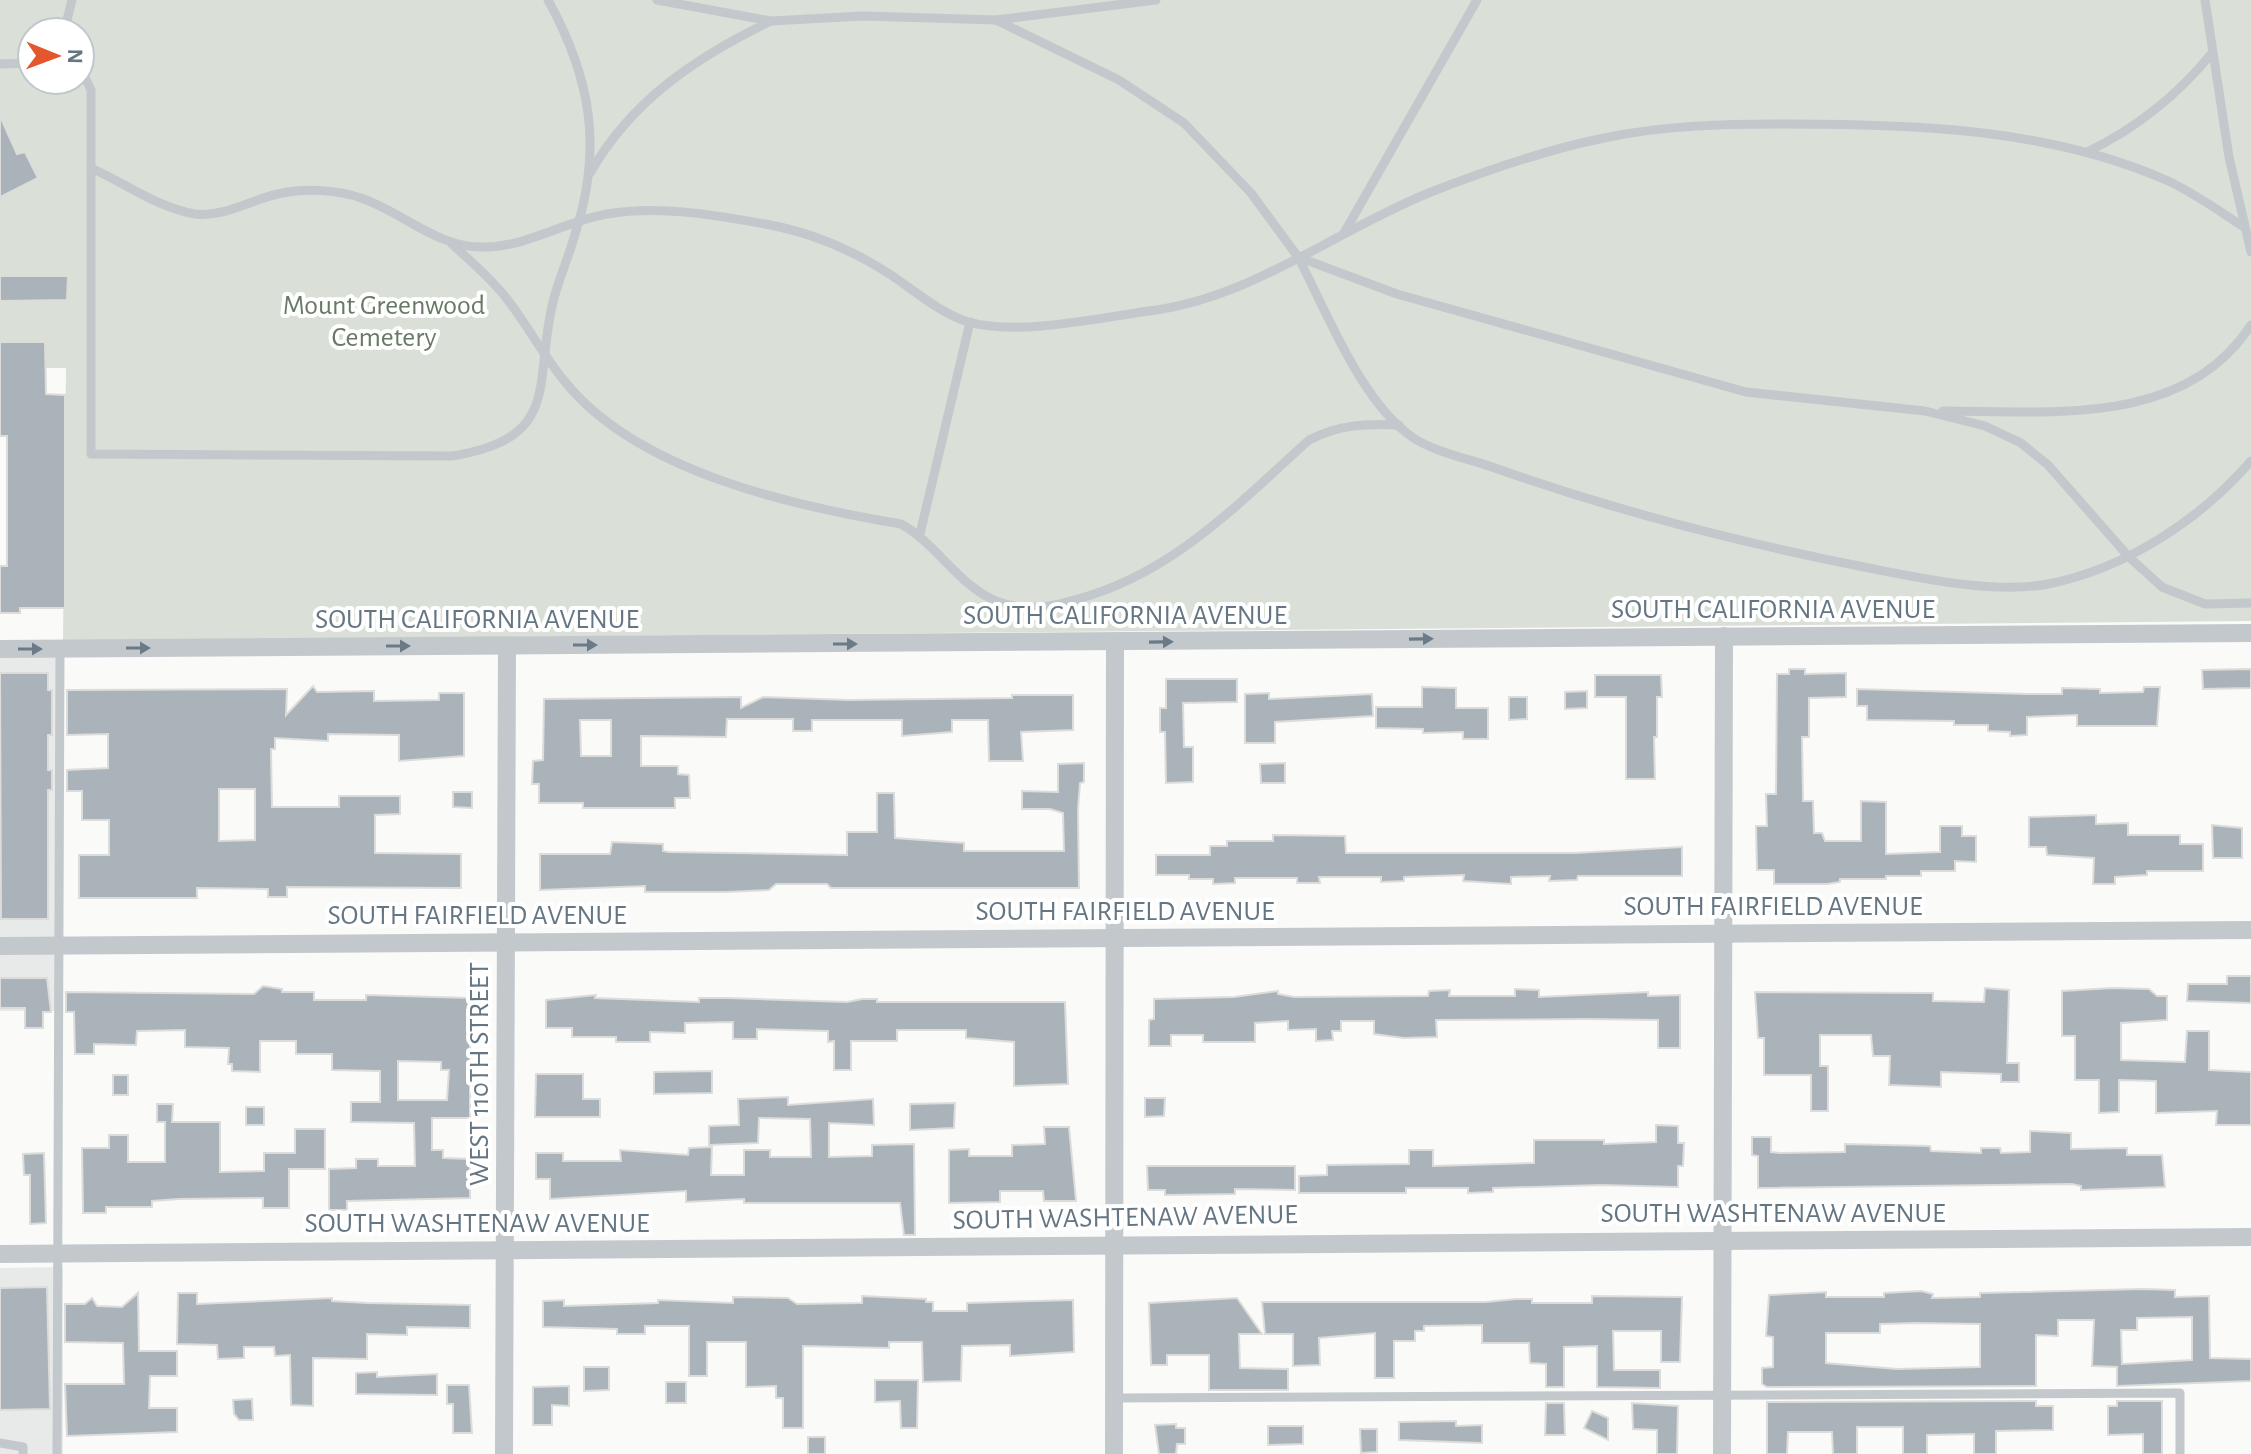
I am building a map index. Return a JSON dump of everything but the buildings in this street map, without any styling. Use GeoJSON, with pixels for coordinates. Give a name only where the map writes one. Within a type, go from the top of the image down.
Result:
{"type":"FeatureCollection","features":[{"type":"Feature","properties":{"kind":"street","name":"SOUTH CALIFORNIA AVENUE"},"geometry":{"type":"LineString","coordinates":[[0,649],[2251,633]]}},
{"type":"Feature","properties":{"kind":"street"},"geometry":{"type":"LineString","coordinates":[[1722,1454],[1724,636]]}},
{"type":"Feature","properties":{"kind":"street"},"geometry":{"type":"LineString","coordinates":[[1114,1454],[1115,642]]}},
{"type":"Feature","properties":{"kind":"street","name":"WEST 110TH STREET"},"geometry":{"type":"LineString","coordinates":[[504,1454],[507,646]]}},
{"type":"Feature","properties":{"kind":"street","name":"SOUTH FAIRFIELD AVENUE"},"geometry":{"type":"LineString","coordinates":[[0,946],[2251,930]]}},
{"type":"Feature","properties":{"kind":"street","name":"SOUTH WASHTENAW AVENUE"},"geometry":{"type":"LineString","coordinates":[[0,1254],[2251,1237]]}},
{"type":"Feature","properties":{"kind":"lane"},"geometry":{"type":"LineString","coordinates":[[91,96],[91,454],[452,456],[489,450],[516,435],[535,408],[547,356],[553,301],[579,221],[588,176],[590,124],[584,84],[574,52],[548,0]]}},
{"type":"Feature","properties":{"kind":"lane"},"geometry":{"type":"LineString","coordinates":[[657,0],[771,21],[863,16],[996,20],[1156,0]]}},
{"type":"Feature","properties":{"kind":"lane"},"geometry":{"type":"LineString","coordinates":[[1344,233],[1477,0]]}},
{"type":"Feature","properties":{"kind":"lane"},"geometry":{"type":"LineString","coordinates":[[2205,0],[2212,53],[2251,252]]}},
{"type":"Feature","properties":{"kind":"lane"},"geometry":{"type":"LineString","coordinates":[[996,20],[1119,80],[1184,123],[1251,193],[1298,257],[1378,403],[1416,439],[1586,501],[1825,560],[1943,582],[2044,585],[2085,575],[2129,557],[2213,498],[2251,461]]}},
{"type":"Feature","properties":{"kind":"lane"},"geometry":{"type":"LineString","coordinates":[[588,176],[604,148],[651,94],[687,68],[771,21]]}},
{"type":"Feature","properties":{"kind":"lane"},"geometry":{"type":"LineString","coordinates":[[2087,152],[2142,121],[2174,96],[2212,53]]}},
{"type":"Feature","properties":{"kind":"lane"},"geometry":{"type":"LineString","coordinates":[[91,168],[164,205],[200,215],[283,193],[323,190],[362,198],[427,234],[480,248],[505,245],[609,213],[680,211],[808,232],[874,264],[946,312],[970,322],[1041,324],[1159,310],[1274,274],[1298,257],[1410,201],[1500,166],[1608,137],[1671,127],[1727,124],[1903,126],[2087,152],[2172,182],[2244,227]]}},
{"type":"Feature","properties":{"kind":"lane"},"geometry":{"type":"LineString","coordinates":[[450,242],[505,296],[566,384],[593,409],[674,462],[721,481],[901,524],[920,534],[993,600],[1020,608],[1046,608],[1127,582],[1163,563],[1196,541],[1318,435],[1352,425],[1399,425]]}},
{"type":"Feature","properties":{"kind":"lane"},"geometry":{"type":"LineString","coordinates":[[1298,257],[1397,294],[1746,392],[1925,411],[2070,410],[2138,403],[2168,393],[2202,376],[2228,355],[2251,325]]}},
{"type":"Feature","properties":{"kind":"lane"},"geometry":{"type":"LineString","coordinates":[[920,534],[970,322]]}},
{"type":"Feature","properties":{"kind":"lane"},"geometry":{"type":"LineString","coordinates":[[1925,411],[1985,426],[2021,443],[2078,495],[2129,557],[2162,587],[2205,604],[2251,603]]}},
{"type":"Feature","properties":{"kind":"lane"},"geometry":{"type":"LineString","coordinates":[[57,1454],[60,649]]}},
{"type":"Feature","properties":{"kind":"lane"},"geometry":{"type":"LineString","coordinates":[[1114,1398],[2180,1393],[2180,1454]]}},
{"type":"Feature","properties":{"kind":"lane"},"geometry":{"type":"LineString","coordinates":[[0,1443],[18,1444],[23,1447],[23,1454]]}},
{"type":"Feature","properties":{"kind":"shaded area"},"geometry":{"type":"Polygon","coordinates":[[[0,640],[63,641],[61,1011],[0,1011],[0,640]]]}},
{"type":"Feature","properties":{"kind":"shaded area"},"geometry":{"type":"Polygon","coordinates":[[[63,1267],[63,1454],[0,1454],[0,1268],[63,1267]]]}},
{"type":"Feature","properties":{"kind":"green space","name":"Mount Greenwood Cemetery"},"geometry":{"type":"Polygon","coordinates":[[[0,0],[2251,0],[2251,621],[63,641],[66,368],[0,368],[0,0]]]}}]}
